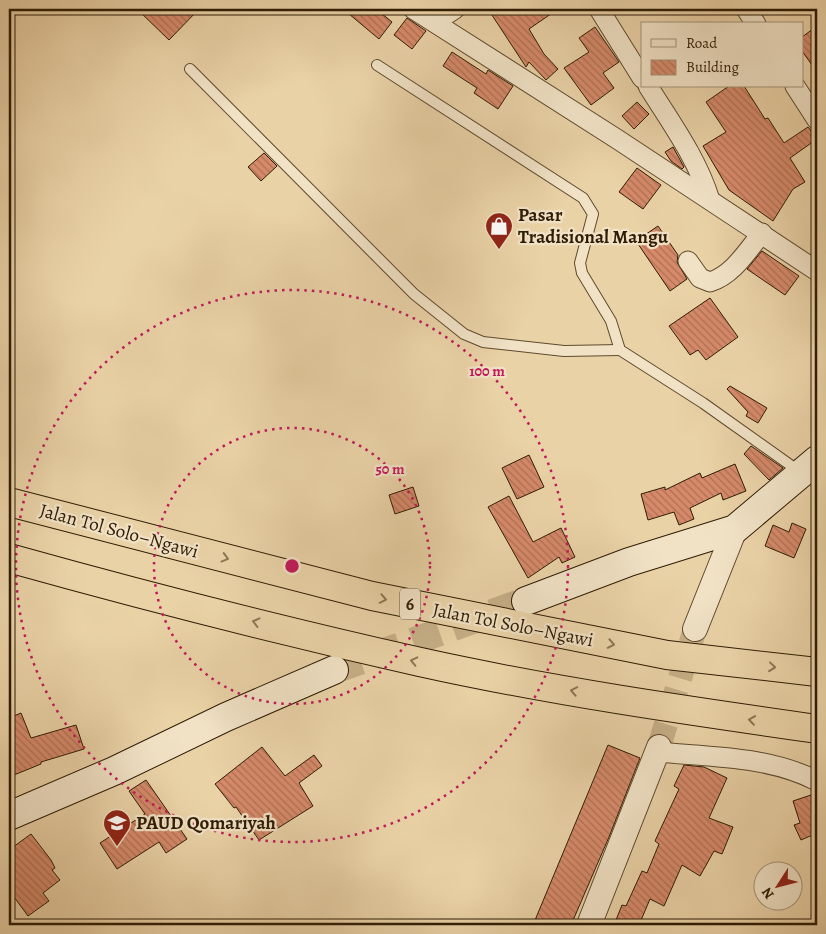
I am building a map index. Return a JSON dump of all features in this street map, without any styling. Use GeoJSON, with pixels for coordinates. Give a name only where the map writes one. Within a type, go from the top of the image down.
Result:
{"type":"FeatureCollection","features":[{"type":"Feature","properties":{"kind":"highway","name":"Jalan Tol Solo–Ngawi"},"geometry":{"type":"LineString","coordinates":[[9,502],[372,596],[667,656],[817,672]]}},
{"type":"Feature","properties":{"kind":"highway"},"geometry":{"type":"LineString","coordinates":[[9,558],[130,592],[421,662],[661,707],[817,728]]}},
{"type":"Feature","properties":{"kind":"main road"},"geometry":{"type":"LineString","coordinates":[[526,601],[629,562],[735,529],[809,466]]}},
{"type":"Feature","properties":{"kind":"main road"},"geometry":{"type":"LineString","coordinates":[[9,816],[114,771],[226,717],[334,670]]}},
{"type":"Feature","properties":{"kind":"street"},"geometry":{"type":"LineString","coordinates":[[413,9],[762,233],[817,271]]}},
{"type":"Feature","properties":{"kind":"street"},"geometry":{"type":"LineString","coordinates":[[435,22],[455,9]]}},
{"type":"Feature","properties":{"kind":"street"},"geometry":{"type":"LineString","coordinates":[[599,9],[641,76]]}},
{"type":"Feature","properties":{"kind":"street"},"geometry":{"type":"LineString","coordinates":[[746,9],[755,22]]}},
{"type":"Feature","properties":{"kind":"street"},"geometry":{"type":"LineString","coordinates":[[649,88],[694,160],[710,200]]}},
{"type":"Feature","properties":{"kind":"street"},"geometry":{"type":"LineString","coordinates":[[806,92],[817,120]]}},
{"type":"Feature","properties":{"kind":"street"},"geometry":{"type":"LineString","coordinates":[[688,261],[700,278],[710,282],[719,279],[736,265],[762,233]]}},
{"type":"Feature","properties":{"kind":"street"},"geometry":{"type":"LineString","coordinates":[[695,630],[735,529]]}},
{"type":"Feature","properties":{"kind":"street"},"geometry":{"type":"LineString","coordinates":[[589,925],[658,749],[748,760],[789,769],[817,781]]}},
{"type":"Feature","properties":{"kind":"lane"},"geometry":{"type":"LineString","coordinates":[[377,65],[583,198],[593,214],[580,263],[582,273],[612,321],[620,350]]}},
{"type":"Feature","properties":{"kind":"lane"},"geometry":{"type":"LineString","coordinates":[[190,70],[414,294],[464,334],[483,342],[564,351],[620,350],[703,403],[809,466]]}},
{"type":"Feature","properties":{"kind":"building"},"geometry":{"type":"Polygon","coordinates":[[[137,9],[199,9],[169,40],[137,9]]]}},
{"type":"Feature","properties":{"kind":"building"},"geometry":{"type":"Polygon","coordinates":[[[343,9],[376,9],[392,22],[379,39],[343,9]]]}},
{"type":"Feature","properties":{"kind":"building"},"geometry":{"type":"Polygon","coordinates":[[[488,9],[558,9],[529,29],[544,54],[558,69],[546,80],[529,62],[526,67],[488,9]]]}},
{"type":"Feature","properties":{"kind":"building"},"geometry":{"type":"Polygon","coordinates":[[[407,18],[426,31],[412,49],[394,35],[407,18]]]}},
{"type":"Feature","properties":{"kind":"building"},"geometry":{"type":"Polygon","coordinates":[[[817,26],[817,72],[804,54],[804,36],[817,26]]]}},
{"type":"Feature","properties":{"kind":"building"},"geometry":{"type":"Polygon","coordinates":[[[595,27],[619,62],[603,73],[614,88],[591,105],[564,68],[589,52],[579,38],[595,27]]]}},
{"type":"Feature","properties":{"kind":"building"},"geometry":{"type":"Polygon","coordinates":[[[452,52],[486,74],[488,70],[513,86],[498,109],[474,93],[477,88],[443,66],[452,52]]]}},
{"type":"Feature","properties":{"kind":"building"},"geometry":{"type":"Polygon","coordinates":[[[726,88],[745,88],[765,119],[768,118],[784,143],[808,127],[817,139],[790,158],[805,182],[793,189],[773,221],[729,190],[703,146],[726,132],[706,102],[726,88]]]}},
{"type":"Feature","properties":{"kind":"building"},"geometry":{"type":"Polygon","coordinates":[[[637,102],[649,114],[634,129],[622,116],[637,102]]]}},
{"type":"Feature","properties":{"kind":"building"},"geometry":{"type":"Polygon","coordinates":[[[673,147],[684,167],[682,169],[671,161],[665,152],[673,147]]]}},
{"type":"Feature","properties":{"kind":"building"},"geometry":{"type":"Polygon","coordinates":[[[264,153],[277,166],[261,181],[248,167],[264,153]]]}},
{"type":"Feature","properties":{"kind":"building"},"geometry":{"type":"Polygon","coordinates":[[[637,168],[661,185],[643,209],[619,192],[637,168]]]}},
{"type":"Feature","properties":{"kind":"building"},"geometry":{"type":"Polygon","coordinates":[[[658,226],[678,255],[677,262],[687,279],[670,291],[636,241],[658,226]]]}},
{"type":"Feature","properties":{"kind":"building"},"geometry":{"type":"Polygon","coordinates":[[[762,251],[799,276],[785,295],[747,269],[762,251]]]}},
{"type":"Feature","properties":{"kind":"building"},"geometry":{"type":"Polygon","coordinates":[[[710,298],[738,337],[706,360],[698,350],[690,355],[669,326],[710,298]]]}},
{"type":"Feature","properties":{"kind":"building"},"geometry":{"type":"Polygon","coordinates":[[[730,386],[767,408],[758,423],[746,416],[748,412],[727,389],[730,386]]]}},
{"type":"Feature","properties":{"kind":"building"},"geometry":{"type":"Polygon","coordinates":[[[751,446],[783,468],[769,480],[744,454],[751,446]]]}},
{"type":"Feature","properties":{"kind":"building"},"geometry":{"type":"Polygon","coordinates":[[[529,455],[544,487],[517,499],[502,468],[529,455]]]}},
{"type":"Feature","properties":{"kind":"building"},"geometry":{"type":"Polygon","coordinates":[[[735,464],[746,491],[723,500],[721,493],[690,508],[694,519],[679,525],[674,512],[648,520],[641,494],[665,487],[665,490],[700,473],[702,478],[735,464]]]}},
{"type":"Feature","properties":{"kind":"building"},"geometry":{"type":"Polygon","coordinates":[[[413,487],[419,506],[395,514],[389,495],[413,487]]]}},
{"type":"Feature","properties":{"kind":"building"},"geometry":{"type":"Polygon","coordinates":[[[509,496],[533,542],[561,528],[575,557],[562,563],[559,557],[528,578],[488,507],[509,496]]]}},
{"type":"Feature","properties":{"kind":"building"},"geometry":{"type":"Polygon","coordinates":[[[792,523],[806,529],[794,558],[765,546],[773,525],[789,532],[792,523]]]}},
{"type":"Feature","properties":{"kind":"building"},"geometry":{"type":"Polygon","coordinates":[[[21,713],[31,738],[76,725],[84,749],[41,762],[41,764],[9,777],[9,718],[21,713]]]}},
{"type":"Feature","properties":{"kind":"building"},"geometry":{"type":"Polygon","coordinates":[[[608,745],[640,758],[609,837],[571,925],[533,925],[608,745]]]}},
{"type":"Feature","properties":{"kind":"building"},"geometry":{"type":"Polygon","coordinates":[[[262,747],[285,776],[314,755],[322,766],[299,783],[313,806],[259,840],[236,807],[234,808],[215,784],[262,747]]]}},
{"type":"Feature","properties":{"kind":"building"},"geometry":{"type":"Polygon","coordinates":[[[684,765],[704,767],[727,778],[709,818],[733,827],[722,854],[714,851],[700,876],[682,865],[664,906],[650,899],[639,925],[614,925],[622,905],[626,906],[642,871],[647,873],[659,844],[655,841],[679,789],[674,786],[684,765]]]}},
{"type":"Feature","properties":{"kind":"building"},"geometry":{"type":"Polygon","coordinates":[[[146,780],[187,839],[166,853],[159,842],[117,869],[100,843],[145,814],[129,791],[146,780]]]}},
{"type":"Feature","properties":{"kind":"building"},"geometry":{"type":"Polygon","coordinates":[[[817,793],[817,833],[801,840],[794,825],[800,823],[793,801],[817,793]]]}},
{"type":"Feature","properties":{"kind":"building"},"geometry":{"type":"Polygon","coordinates":[[[31,834],[51,860],[55,868],[52,870],[60,880],[43,893],[49,901],[28,916],[9,890],[9,850],[31,834]]]}},
{"type":"Feature","properties":{"kind":"tunnel"},"geometry":{"type":"LineString","coordinates":[[334,670],[526,601]]}},
{"type":"Feature","properties":{"kind":"tunnel"},"geometry":{"type":"LineString","coordinates":[[659,747],[695,629]]}},
{"type":"Feature","properties":{"kind":"place","name":"Pasar Tradisional Mangu"},"geometry":{"type":"Point","coordinates":[499,250]}},
{"type":"Feature","properties":{"kind":"place","name":"PAUD Qomariyah"},"geometry":{"type":"Point","coordinates":[117,847]}}]}
